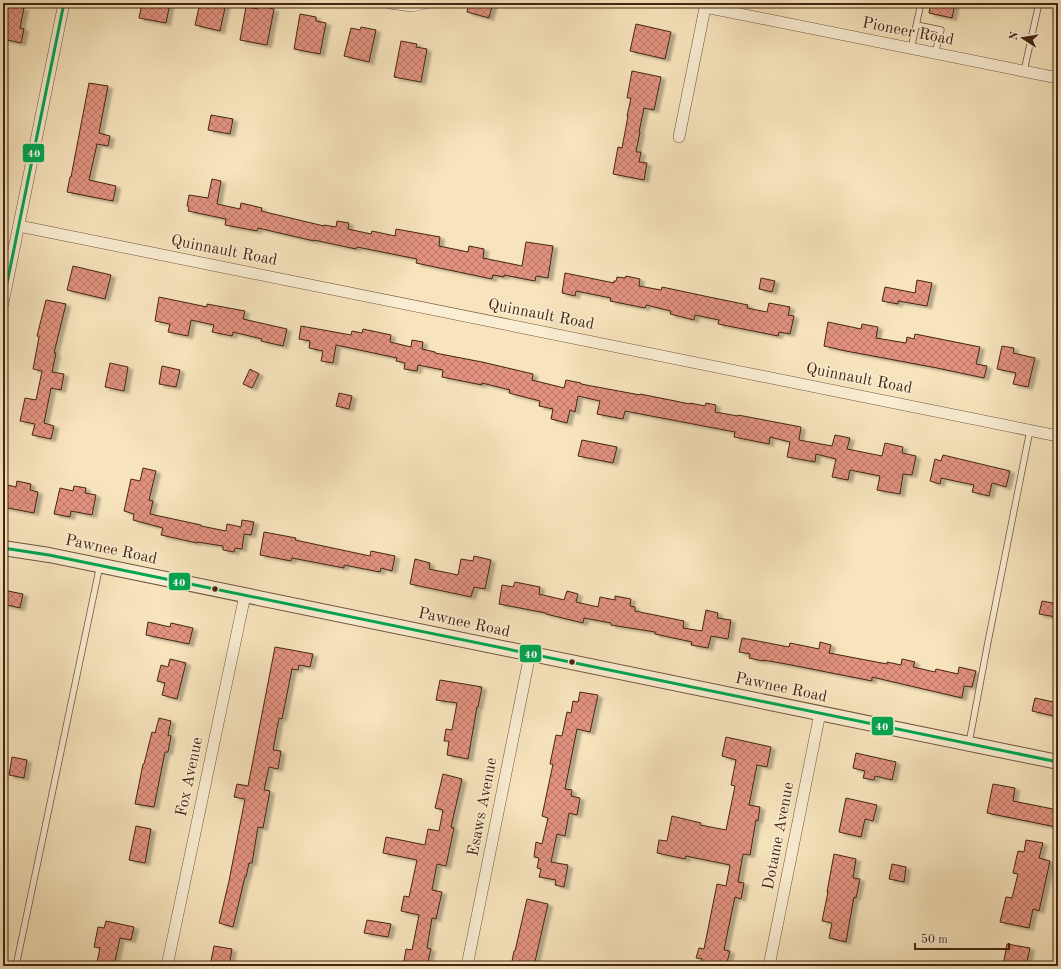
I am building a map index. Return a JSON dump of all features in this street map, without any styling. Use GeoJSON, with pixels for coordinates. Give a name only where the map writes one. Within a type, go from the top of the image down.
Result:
{"type":"FeatureCollection","features":[{"type":"Feature","properties":{"kind":"street"},"geometry":{"type":"LineString","coordinates":[[3,303],[64,3]]}},
{"type":"Feature","properties":{"kind":"street"},"geometry":{"type":"LineString","coordinates":[[394,4],[412,6],[426,3]]}},
{"type":"Feature","properties":{"kind":"street"},"geometry":{"type":"LineString","coordinates":[[679,137],[706,5]]}},
{"type":"Feature","properties":{"kind":"street","name":"Pioneer Road"},"geometry":{"type":"LineString","coordinates":[[706,5],[911,49],[1058,78]]}},
{"type":"Feature","properties":{"kind":"street","name":"Quinnault Road"},"geometry":{"type":"LineString","coordinates":[[19,226],[1058,436]]}},
{"type":"Feature","properties":{"kind":"street","name":"Pawnee Road"},"geometry":{"type":"LineString","coordinates":[[3,548],[100,565],[1058,762]]}},
{"type":"Feature","properties":{"kind":"street","name":"Fox Avenue"},"geometry":{"type":"LineString","coordinates":[[167,966],[245,595]]}},
{"type":"Feature","properties":{"kind":"street","name":"Esaws Avenue"},"geometry":{"type":"LineString","coordinates":[[467,966],[530,654]]}},
{"type":"Feature","properties":{"kind":"street","name":"Dotame Avenue"},"geometry":{"type":"LineString","coordinates":[[769,966],[820,713]]}},
{"type":"Feature","properties":{"kind":"lane"},"geometry":{"type":"LineString","coordinates":[[911,49],[921,3]]}},
{"type":"Feature","properties":{"kind":"lane"},"geometry":{"type":"LineString","coordinates":[[1024,71],[1040,3]]}},
{"type":"Feature","properties":{"kind":"lane"},"geometry":{"type":"LineString","coordinates":[[917,25],[941,30],[936,54]]}},
{"type":"Feature","properties":{"kind":"lane"},"geometry":{"type":"LineString","coordinates":[[969,744],[1030,430]]}},
{"type":"Feature","properties":{"kind":"lane"},"geometry":{"type":"LineString","coordinates":[[16,966],[100,565]]}},
{"type":"Feature","properties":{"kind":"building"},"geometry":{"type":"Polygon","coordinates":[[[142,3],[170,3],[166,23],[139,18],[142,3]]]}},
{"type":"Feature","properties":{"kind":"building"},"geometry":{"type":"Polygon","coordinates":[[[200,3],[226,3],[220,31],[195,25],[200,3]]]}},
{"type":"Feature","properties":{"kind":"building"},"geometry":{"type":"Polygon","coordinates":[[[469,3],[493,3],[489,18],[467,12],[469,3]]]}},
{"type":"Feature","properties":{"kind":"building"},"geometry":{"type":"Polygon","coordinates":[[[931,3],[955,3],[952,18],[929,13],[931,3]]]}},
{"type":"Feature","properties":{"kind":"building"},"geometry":{"type":"Polygon","coordinates":[[[7,5],[24,8],[20,28],[24,29],[21,43],[3,39],[3,14],[5,14],[7,5]]]}},
{"type":"Feature","properties":{"kind":"building"},"geometry":{"type":"Polygon","coordinates":[[[258,6],[274,9],[267,45],[240,40],[246,7],[258,9],[258,6]]]}},
{"type":"Feature","properties":{"kind":"building"},"geometry":{"type":"Polygon","coordinates":[[[300,14],[316,17],[316,21],[326,23],[320,54],[294,49],[300,14]]]}},
{"type":"Feature","properties":{"kind":"building"},"geometry":{"type":"Polygon","coordinates":[[[636,24],[671,32],[665,59],[630,51],[636,24]]]}},
{"type":"Feature","properties":{"kind":"building"},"geometry":{"type":"Polygon","coordinates":[[[361,27],[376,30],[369,62],[344,56],[351,28],[360,30],[361,27]]]}},
{"type":"Feature","properties":{"kind":"building"},"geometry":{"type":"Polygon","coordinates":[[[401,41],[417,44],[416,47],[427,49],[421,82],[394,77],[401,41]]]}},
{"type":"Feature","properties":{"kind":"building"},"geometry":{"type":"Polygon","coordinates":[[[632,71],[661,77],[654,110],[644,108],[639,132],[636,152],[641,152],[639,162],[647,163],[644,180],[613,174],[618,147],[622,148],[628,116],[631,98],[627,98],[632,71]]]}},
{"type":"Feature","properties":{"kind":"building"},"geometry":{"type":"Polygon","coordinates":[[[89,83],[108,86],[99,133],[110,136],[108,146],[97,144],[89,180],[116,186],[113,201],[67,192],[89,83]]]}},
{"type":"Feature","properties":{"kind":"building"},"geometry":{"type":"Polygon","coordinates":[[[211,115],[233,119],[230,134],[208,130],[211,115]]]}},
{"type":"Feature","properties":{"kind":"building"},"geometry":{"type":"Polygon","coordinates":[[[212,179],[221,181],[217,204],[240,209],[241,203],[262,208],[261,211],[324,226],[336,227],[337,221],[349,223],[348,229],[371,234],[372,231],[395,236],[396,229],[440,237],[439,246],[468,252],[469,246],[484,249],[483,258],[522,266],[526,242],[553,246],[548,278],[536,276],[535,281],[504,275],[504,277],[493,275],[492,279],[416,263],[417,259],[357,247],[356,249],[314,241],[258,228],[257,231],[225,225],[226,219],[188,211],[189,207],[187,206],[189,195],[208,198],[212,179]]]}},
{"type":"Feature","properties":{"kind":"building"},"geometry":{"type":"Polygon","coordinates":[[[73,266],[111,275],[105,299],[67,290],[73,266]]]}},
{"type":"Feature","properties":{"kind":"building"},"geometry":{"type":"Polygon","coordinates":[[[565,273],[614,283],[617,277],[625,278],[626,276],[640,279],[639,286],[661,290],[662,287],[748,305],[747,308],[767,312],[769,303],[790,307],[788,315],[794,316],[790,334],[779,332],[778,336],[718,324],[719,320],[695,315],[694,320],[670,314],[671,311],[646,305],[645,308],[610,301],[611,298],[576,291],[575,296],[562,293],[565,273]]]}},
{"type":"Feature","properties":{"kind":"building"},"geometry":{"type":"Polygon","coordinates":[[[761,278],[775,281],[772,292],[759,289],[761,278]]]}},
{"type":"Feature","properties":{"kind":"building"},"geometry":{"type":"Polygon","coordinates":[[[917,280],[932,283],[927,306],[898,301],[898,304],[882,301],[885,287],[915,293],[917,280]]]}},
{"type":"Feature","properties":{"kind":"building"},"geometry":{"type":"Polygon","coordinates":[[[159,297],[207,307],[207,304],[245,311],[243,319],[287,329],[283,346],[233,332],[232,336],[212,332],[214,325],[191,320],[188,336],[168,332],[170,324],[155,321],[159,297]]]}},
{"type":"Feature","properties":{"kind":"building"},"geometry":{"type":"Polygon","coordinates":[[[46,300],[66,304],[54,353],[56,353],[52,372],[64,374],[61,390],[51,388],[44,423],[54,426],[51,439],[32,435],[35,424],[20,421],[25,398],[36,400],[42,371],[33,369],[39,337],[37,336],[46,300]]]}},
{"type":"Feature","properties":{"kind":"building"},"geometry":{"type":"Polygon","coordinates":[[[828,322],[861,329],[862,324],[878,327],[876,338],[906,343],[907,337],[914,339],[915,334],[980,347],[976,364],[987,366],[984,378],[824,346],[828,322]]]}},
{"type":"Feature","properties":{"kind":"building"},"geometry":{"type":"Polygon","coordinates":[[[301,326],[351,335],[352,331],[362,333],[363,329],[391,335],[390,342],[411,347],[412,340],[423,342],[422,349],[533,374],[532,380],[564,388],[566,380],[690,404],[705,406],[706,403],[716,405],[715,412],[801,427],[799,440],[832,446],[835,435],[850,438],[847,449],[882,456],[885,443],[903,447],[902,453],[916,456],[912,475],[903,474],[900,494],[877,490],[880,476],[850,470],[848,480],[832,477],[836,459],[816,454],[815,462],[787,457],[790,442],[770,437],[769,444],[734,437],[735,432],[625,411],[623,419],[597,414],[600,401],[578,396],[575,412],[570,410],[567,423],[551,419],[553,409],[539,406],[540,401],[509,393],[510,390],[482,383],[482,385],[442,377],[443,370],[418,365],[417,371],[404,369],[405,363],[396,361],[397,358],[336,345],[333,363],[321,361],[323,351],[309,348],[310,341],[299,339],[301,326]]]}},
{"type":"Feature","properties":{"kind":"building"},"geometry":{"type":"Polygon","coordinates":[[[1002,346],[1014,348],[1013,353],[1035,358],[1028,387],[1013,384],[1016,373],[997,369],[1002,346]]]}},
{"type":"Feature","properties":{"kind":"building"},"geometry":{"type":"Polygon","coordinates":[[[110,363],[128,367],[124,391],[105,387],[110,363]]]}},
{"type":"Feature","properties":{"kind":"building"},"geometry":{"type":"Polygon","coordinates":[[[162,366],[180,370],[176,387],[159,384],[162,366]]]}},
{"type":"Feature","properties":{"kind":"building"},"geometry":{"type":"Polygon","coordinates":[[[250,369],[259,374],[252,388],[243,384],[250,369]]]}},
{"type":"Feature","properties":{"kind":"building"},"geometry":{"type":"Polygon","coordinates":[[[339,393],[352,396],[349,409],[336,406],[339,393]]]}},
{"type":"Feature","properties":{"kind":"building"},"geometry":{"type":"Polygon","coordinates":[[[582,440],[617,447],[613,463],[578,456],[582,440]]]}},
{"type":"Feature","properties":{"kind":"building"},"geometry":{"type":"Polygon","coordinates":[[[943,455],[1010,471],[1006,487],[992,483],[989,496],[972,492],[974,485],[941,478],[940,484],[930,481],[935,459],[941,461],[943,455]]]}},
{"type":"Feature","properties":{"kind":"building"},"geometry":{"type":"Polygon","coordinates":[[[143,468],[156,471],[149,500],[153,501],[150,514],[226,531],[227,524],[241,527],[242,520],[254,522],[251,535],[244,534],[242,549],[235,548],[234,552],[223,550],[223,546],[197,543],[161,535],[163,528],[133,520],[134,514],[124,511],[131,479],[140,481],[143,468]]]}},
{"type":"Feature","properties":{"kind":"building"},"geometry":{"type":"Polygon","coordinates":[[[17,481],[31,484],[30,490],[38,492],[34,513],[3,507],[3,484],[16,487],[17,481]]]}},
{"type":"Feature","properties":{"kind":"building"},"geometry":{"type":"Polygon","coordinates":[[[74,486],[86,488],[85,493],[96,495],[92,515],[71,511],[70,517],[54,514],[60,488],[73,491],[74,486]]]}},
{"type":"Feature","properties":{"kind":"building"},"geometry":{"type":"Polygon","coordinates":[[[264,532],[296,538],[295,540],[370,556],[371,551],[395,556],[392,571],[381,568],[380,572],[344,565],[344,568],[292,558],[291,561],[260,555],[264,532]]]}},
{"type":"Feature","properties":{"kind":"building"},"geometry":{"type":"Polygon","coordinates":[[[474,556],[491,560],[485,589],[474,587],[471,597],[410,584],[415,559],[430,563],[429,569],[458,575],[461,559],[473,561],[474,556]]]}},
{"type":"Feature","properties":{"kind":"building"},"geometry":{"type":"Polygon","coordinates":[[[515,582],[540,587],[539,594],[564,600],[567,591],[578,594],[576,602],[598,607],[600,597],[615,600],[615,596],[631,599],[630,606],[635,607],[635,611],[684,621],[683,628],[702,631],[706,610],[718,613],[717,618],[731,620],[728,639],[711,636],[708,648],[691,645],[692,642],[655,634],[655,632],[611,625],[611,623],[584,618],[583,623],[546,613],[499,604],[502,585],[513,587],[515,582]]]}},
{"type":"Feature","properties":{"kind":"building"},"geometry":{"type":"Polygon","coordinates":[[[3,590],[23,594],[20,608],[3,604],[3,590]]]}},
{"type":"Feature","properties":{"kind":"building"},"geometry":{"type":"Polygon","coordinates":[[[1042,601],[1058,604],[1056,617],[1039,614],[1042,601]]]}},
{"type":"Feature","properties":{"kind":"building"},"geometry":{"type":"Polygon","coordinates":[[[148,622],[170,627],[171,623],[193,628],[189,644],[146,635],[148,622]]]}},
{"type":"Feature","properties":{"kind":"building"},"geometry":{"type":"Polygon","coordinates":[[[742,638],[789,647],[790,643],[819,649],[820,642],[831,645],[829,653],[887,664],[887,662],[901,665],[902,659],[915,662],[913,667],[935,672],[936,669],[958,674],[959,667],[976,671],[972,687],[964,686],[962,698],[872,677],[872,681],[749,658],[750,654],[739,652],[742,638]]]}},
{"type":"Feature","properties":{"kind":"building"},"geometry":{"type":"Polygon","coordinates":[[[275,647],[313,654],[310,667],[299,665],[298,670],[292,669],[282,719],[279,718],[273,750],[281,751],[278,769],[269,767],[264,790],[270,791],[263,828],[258,827],[252,863],[249,863],[233,927],[219,923],[245,799],[234,797],[237,784],[248,786],[275,647]]]}},
{"type":"Feature","properties":{"kind":"building"},"geometry":{"type":"Polygon","coordinates":[[[170,659],[186,663],[177,699],[162,695],[165,683],[157,681],[161,665],[168,667],[170,659]]]}},
{"type":"Feature","properties":{"kind":"building"},"geometry":{"type":"Polygon","coordinates":[[[440,680],[482,687],[468,759],[447,755],[449,741],[444,741],[446,729],[452,730],[457,703],[436,700],[440,680]]]}},
{"type":"Feature","properties":{"kind":"building"},"geometry":{"type":"Polygon","coordinates":[[[580,692],[598,695],[590,732],[577,729],[565,789],[572,790],[571,796],[580,798],[577,815],[569,813],[565,836],[557,834],[551,862],[568,865],[564,887],[555,885],[556,880],[539,877],[541,869],[537,868],[539,858],[534,857],[536,842],[542,844],[548,818],[542,816],[553,764],[550,764],[556,735],[562,736],[567,712],[571,713],[573,701],[578,702],[580,692]]]}},
{"type":"Feature","properties":{"kind":"building"},"geometry":{"type":"Polygon","coordinates":[[[1035,698],[1058,703],[1058,717],[1032,711],[1035,698]]]}},
{"type":"Feature","properties":{"kind":"building"},"geometry":{"type":"Polygon","coordinates":[[[159,718],[171,721],[168,735],[171,736],[168,752],[165,752],[154,807],[135,804],[143,764],[152,732],[155,733],[159,718]]]}},
{"type":"Feature","properties":{"kind":"building"},"geometry":{"type":"Polygon","coordinates":[[[726,737],[771,747],[767,767],[757,765],[749,805],[760,807],[758,821],[756,820],[750,855],[743,854],[738,882],[744,883],[741,899],[735,897],[724,950],[730,951],[726,966],[701,966],[702,959],[696,958],[699,948],[704,949],[717,884],[726,886],[730,865],[686,856],[685,859],[657,853],[659,840],[667,841],[672,816],[701,823],[700,825],[726,830],[735,786],[731,785],[736,760],[722,756],[726,737]]]}},
{"type":"Feature","properties":{"kind":"building"},"geometry":{"type":"Polygon","coordinates":[[[856,753],[896,762],[892,780],[875,776],[874,780],[863,778],[865,771],[853,768],[856,753]]]}},
{"type":"Feature","properties":{"kind":"building"},"geometry":{"type":"Polygon","coordinates":[[[12,757],[27,760],[24,778],[9,775],[12,757]]]}},
{"type":"Feature","properties":{"kind":"building"},"geometry":{"type":"Polygon","coordinates":[[[443,774],[462,779],[451,827],[454,828],[446,866],[437,864],[432,890],[442,892],[436,919],[432,918],[427,948],[431,949],[427,966],[409,966],[410,962],[404,961],[406,949],[412,950],[419,915],[401,911],[404,896],[409,897],[417,860],[383,853],[386,837],[425,845],[428,829],[439,831],[443,810],[435,808],[443,774]]]}},
{"type":"Feature","properties":{"kind":"building"},"geometry":{"type":"Polygon","coordinates":[[[993,784],[1015,788],[1013,801],[1058,810],[1056,827],[987,813],[993,784]]]}},
{"type":"Feature","properties":{"kind":"building"},"geometry":{"type":"Polygon","coordinates":[[[846,798],[877,805],[873,821],[865,819],[861,837],[839,832],[846,798]]]}},
{"type":"Feature","properties":{"kind":"building"},"geometry":{"type":"Polygon","coordinates":[[[136,826],[151,829],[145,863],[129,860],[136,826]]]}},
{"type":"Feature","properties":{"kind":"building"},"geometry":{"type":"Polygon","coordinates":[[[1026,840],[1043,843],[1039,858],[1050,861],[1039,911],[1033,909],[1029,928],[1000,922],[1006,897],[1012,898],[1018,874],[1013,873],[1018,851],[1024,852],[1026,840]]]}},
{"type":"Feature","properties":{"kind":"building"},"geometry":{"type":"Polygon","coordinates":[[[834,854],[856,859],[853,878],[860,879],[856,898],[854,897],[846,942],[829,938],[832,923],[822,921],[834,854]]]}},
{"type":"Feature","properties":{"kind":"building"},"geometry":{"type":"Polygon","coordinates":[[[892,864],[906,867],[904,882],[889,879],[892,864]]]}},
{"type":"Feature","properties":{"kind":"building"},"geometry":{"type":"Polygon","coordinates":[[[527,899],[548,904],[534,966],[511,966],[514,951],[527,899]]]}},
{"type":"Feature","properties":{"kind":"building"},"geometry":{"type":"Polygon","coordinates":[[[367,920],[391,924],[388,937],[364,933],[367,920]]]}},
{"type":"Feature","properties":{"kind":"building"},"geometry":{"type":"Polygon","coordinates":[[[106,921],[134,927],[131,940],[120,938],[114,966],[97,962],[100,948],[94,947],[98,927],[104,928],[106,921]]]}},
{"type":"Feature","properties":{"kind":"building"},"geometry":{"type":"Polygon","coordinates":[[[1007,944],[1030,948],[1026,966],[1003,966],[1007,944]]]}},
{"type":"Feature","properties":{"kind":"building"},"geometry":{"type":"Polygon","coordinates":[[[214,946],[232,949],[229,966],[210,966],[214,946]]]}},
{"type":"Feature","properties":{"kind":"transit line","name":"40"},"geometry":{"type":"LineString","coordinates":[[3,303],[64,3]]}},
{"type":"Feature","properties":{"kind":"transit line","name":"40"},"geometry":{"type":"LineString","coordinates":[[3,548],[49,555],[1058,762]]}}]}
